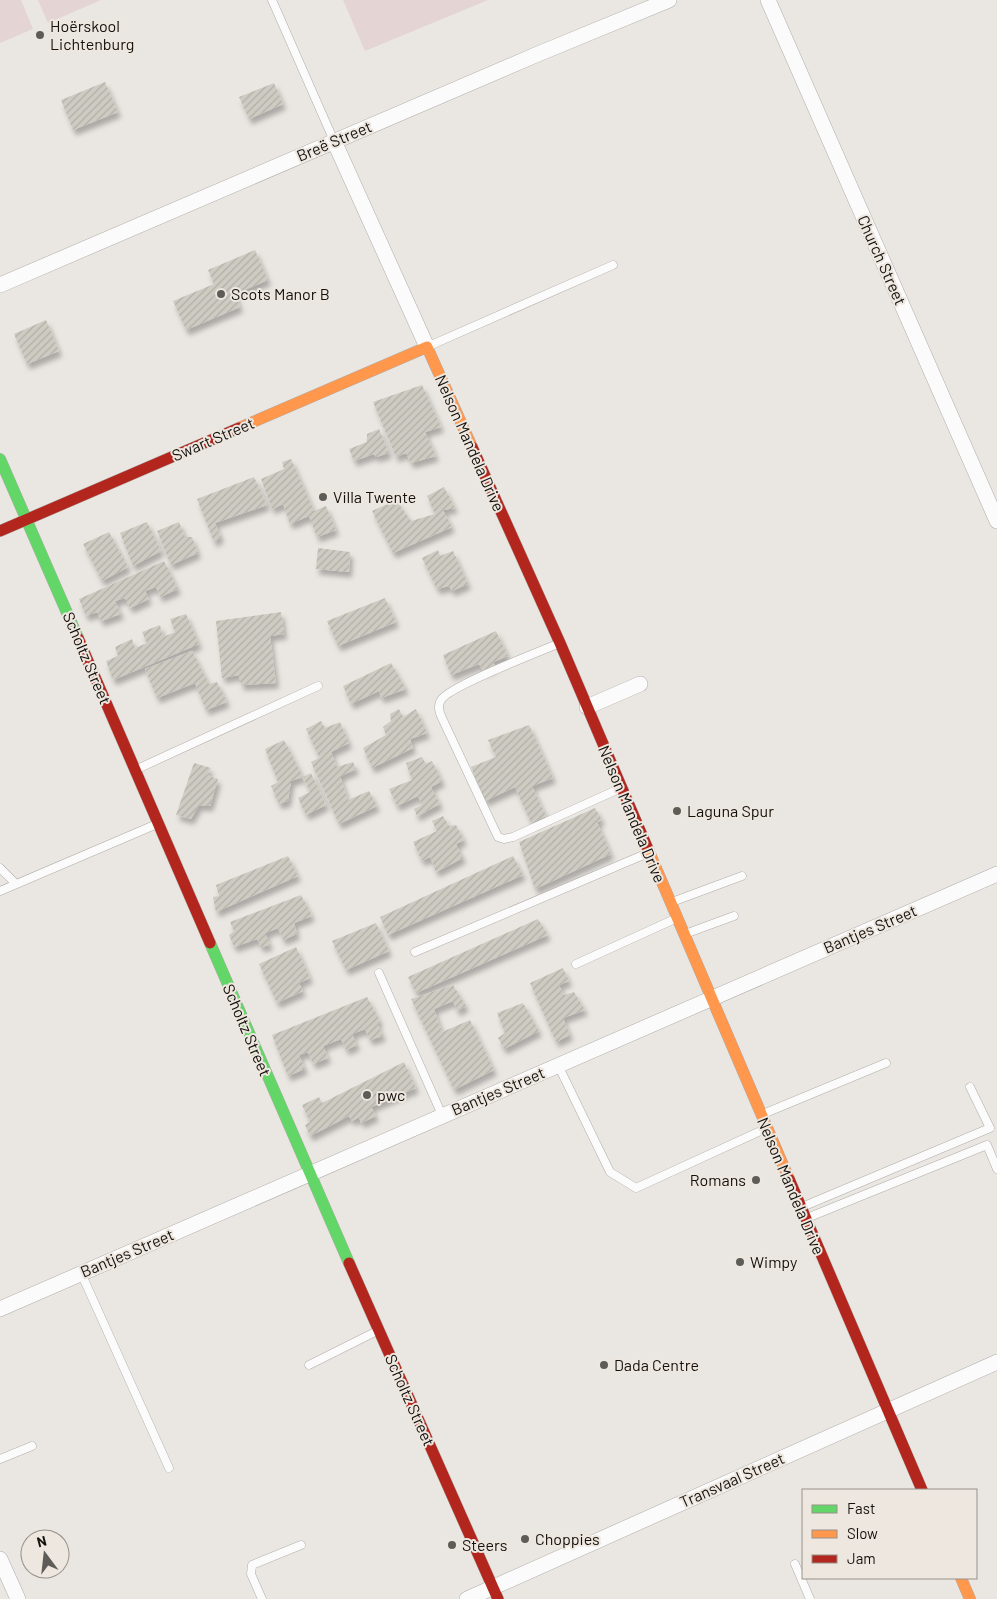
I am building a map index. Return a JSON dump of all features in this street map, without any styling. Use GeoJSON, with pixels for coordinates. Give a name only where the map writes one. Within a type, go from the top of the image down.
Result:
{"type":"FeatureCollection","features":[{"type":"Feature","properties":{"kind":"main road","name":"Swart Street"},"geometry":{"type":"LineString","coordinates":[[0,531],[427,347]]}},
{"type":"Feature","properties":{"kind":"main road","name":"Nelson Mandela Drive"},"geometry":{"type":"LineString","coordinates":[[427,347],[560,643],[922,1489]]}},
{"type":"Feature","properties":{"kind":"main road","name":"Scholtz Street"},"geometry":{"type":"LineString","coordinates":[[0,459],[28,519],[310,1174],[495,1594]]}},
{"type":"Feature","properties":{"kind":"main road"},"geometry":{"type":"LineString","coordinates":[[961,1579],[970,1599]]}},
{"type":"Feature","properties":{"kind":"street","name":"Breë Street"},"geometry":{"type":"LineString","coordinates":[[0,285],[334,141],[670,0]]}},
{"type":"Feature","properties":{"kind":"street","name":"Church Street"},"geometry":{"type":"LineString","coordinates":[[768,0],[997,521]]}},
{"type":"Feature","properties":{"kind":"street","name":"Nelson Mandela Drive"},"geometry":{"type":"LineString","coordinates":[[334,141],[427,347]]}},
{"type":"Feature","properties":{"kind":"street"},"geometry":{"type":"LineString","coordinates":[[587,707],[640,684]]}},
{"type":"Feature","properties":{"kind":"street","name":"Bantjes Street"},"geometry":{"type":"LineString","coordinates":[[0,1308],[997,874]]}},
{"type":"Feature","properties":{"kind":"street","name":"Transvaal Street"},"geometry":{"type":"LineString","coordinates":[[467,1599],[495,1594],[887,1410],[997,1362]]}},
{"type":"Feature","properties":{"kind":"street"},"geometry":{"type":"LineString","coordinates":[[0,1559],[18,1599]]}},
{"type":"Feature","properties":{"kind":"lane"},"geometry":{"type":"LineString","coordinates":[[272,0],[334,141]]}},
{"type":"Feature","properties":{"kind":"lane"},"geometry":{"type":"LineString","coordinates":[[427,347],[613,265]]}},
{"type":"Feature","properties":{"kind":"lane"},"geometry":{"type":"LineString","coordinates":[[560,643],[466,684],[445,696],[440,701],[438,709],[498,837],[504,839],[513,837],[621,788]]}},
{"type":"Feature","properties":{"kind":"lane"},"geometry":{"type":"LineString","coordinates":[[135,770],[318,686]]}},
{"type":"Feature","properties":{"kind":"lane"},"geometry":{"type":"LineString","coordinates":[[0,891],[158,823]]}},
{"type":"Feature","properties":{"kind":"lane"},"geometry":{"type":"LineString","coordinates":[[415,952],[649,852]]}},
{"type":"Feature","properties":{"kind":"lane"},"geometry":{"type":"LineString","coordinates":[[0,868],[16,884]]}},
{"type":"Feature","properties":{"kind":"lane"},"geometry":{"type":"LineString","coordinates":[[670,902],[742,876]]}},
{"type":"Feature","properties":{"kind":"lane"},"geometry":{"type":"LineString","coordinates":[[684,935],[734,916]]}},
{"type":"Feature","properties":{"kind":"lane"},"geometry":{"type":"LineString","coordinates":[[576,964],[677,918]]}},
{"type":"Feature","properties":{"kind":"lane"},"geometry":{"type":"LineString","coordinates":[[379,973],[442,1115]]}},
{"type":"Feature","properties":{"kind":"lane"},"geometry":{"type":"LineString","coordinates":[[761,1115],[785,1103],[886,1063]]}},
{"type":"Feature","properties":{"kind":"lane"},"geometry":{"type":"LineString","coordinates":[[558,1066],[610,1172],[636,1188],[767,1128]]}},
{"type":"Feature","properties":{"kind":"lane"},"geometry":{"type":"LineString","coordinates":[[800,1207],[990,1128],[970,1087]]}},
{"type":"Feature","properties":{"kind":"lane"},"geometry":{"type":"LineString","coordinates":[[805,1219],[987,1145],[997,1169]]}},
{"type":"Feature","properties":{"kind":"lane"},"geometry":{"type":"LineString","coordinates":[[82,1273],[169,1468]]}},
{"type":"Feature","properties":{"kind":"lane"},"geometry":{"type":"LineString","coordinates":[[309,1365],[379,1330]]}},
{"type":"Feature","properties":{"kind":"lane"},"geometry":{"type":"LineString","coordinates":[[0,1459],[32,1446]]}},
{"type":"Feature","properties":{"kind":"lane"},"geometry":{"type":"LineString","coordinates":[[262,1599],[251,1574],[252,1566],[301,1545]]}},
{"type":"Feature","properties":{"kind":"lane"},"geometry":{"type":"LineString","coordinates":[[795,1564],[810,1599]]}},
{"type":"Feature","properties":{"kind":"shaded area"},"geometry":{"type":"Polygon","coordinates":[[[0,0],[21,0],[33,29],[0,43],[0,0]]]}},
{"type":"Feature","properties":{"kind":"shaded area"},"geometry":{"type":"Polygon","coordinates":[[[38,0],[101,0],[48,23],[38,0]]]}},
{"type":"Feature","properties":{"kind":"shaded area"},"geometry":{"type":"Polygon","coordinates":[[[343,0],[488,0],[365,51],[343,0]]]}},
{"type":"Feature","properties":{"kind":"building"},"geometry":{"type":"Polygon","coordinates":[[[105,82],[118,112],[73,130],[61,100],[105,82]]]}},
{"type":"Feature","properties":{"kind":"building"},"geometry":{"type":"Polygon","coordinates":[[[274,83],[283,104],[249,119],[239,97],[274,83]]]}},
{"type":"Feature","properties":{"kind":"building"},"geometry":{"type":"Polygon","coordinates":[[[255,250],[268,280],[235,294],[240,307],[186,330],[173,301],[214,284],[208,270],[255,250]]]}},
{"type":"Feature","properties":{"kind":"building"},"geometry":{"type":"Polygon","coordinates":[[[46,320],[59,351],[27,364],[14,334],[46,320]]]}},
{"type":"Feature","properties":{"kind":"building"},"geometry":{"type":"Polygon","coordinates":[[[422,385],[441,427],[425,432],[436,456],[411,463],[406,453],[396,457],[373,402],[422,385]]]}},
{"type":"Feature","properties":{"kind":"building"},"geometry":{"type":"Polygon","coordinates":[[[379,429],[389,453],[376,457],[374,454],[354,461],[349,449],[367,442],[367,434],[379,429]]]}},
{"type":"Feature","properties":{"kind":"building"},"geometry":{"type":"Polygon","coordinates":[[[291,459],[314,511],[326,506],[336,530],[317,537],[309,516],[290,524],[283,504],[272,509],[261,479],[284,469],[282,462],[291,459]]]}},
{"type":"Feature","properties":{"kind":"building"},"geometry":{"type":"Polygon","coordinates":[[[254,477],[267,505],[215,523],[221,537],[214,542],[197,499],[254,477]]]}},
{"type":"Feature","properties":{"kind":"building"},"geometry":{"type":"Polygon","coordinates":[[[444,487],[455,508],[443,510],[452,527],[393,553],[372,511],[396,500],[411,521],[435,514],[427,496],[444,487]]]}},
{"type":"Feature","properties":{"kind":"building"},"geometry":{"type":"Polygon","coordinates":[[[147,522],[161,551],[133,566],[120,533],[147,522]]]}},
{"type":"Feature","properties":{"kind":"building"},"geometry":{"type":"Polygon","coordinates":[[[179,522],[185,537],[192,537],[198,553],[171,565],[157,531],[179,522]]]}},
{"type":"Feature","properties":{"kind":"building"},"geometry":{"type":"Polygon","coordinates":[[[109,532],[128,567],[102,581],[83,544],[109,532]]]}},
{"type":"Feature","properties":{"kind":"building"},"geometry":{"type":"Polygon","coordinates":[[[318,548],[350,552],[349,572],[316,569],[318,548]]]}},
{"type":"Feature","properties":{"kind":"building"},"geometry":{"type":"Polygon","coordinates":[[[438,550],[440,556],[453,551],[468,584],[452,591],[449,586],[437,589],[422,558],[438,550]]]}},
{"type":"Feature","properties":{"kind":"building"},"geometry":{"type":"Polygon","coordinates":[[[164,561],[178,589],[160,597],[156,587],[145,591],[149,599],[130,608],[125,598],[115,601],[121,614],[101,621],[97,612],[86,616],[79,599],[164,561]]]}},
{"type":"Feature","properties":{"kind":"building"},"geometry":{"type":"Polygon","coordinates":[[[385,598],[396,622],[338,646],[327,621],[385,598]]]}},
{"type":"Feature","properties":{"kind":"building"},"geometry":{"type":"Polygon","coordinates":[[[281,612],[284,634],[270,636],[276,683],[241,685],[239,675],[222,678],[216,621],[281,612]]]}},
{"type":"Feature","properties":{"kind":"building"},"geometry":{"type":"Polygon","coordinates":[[[186,614],[199,644],[113,680],[106,661],[118,656],[115,647],[132,639],[135,648],[147,643],[142,632],[160,625],[163,637],[175,632],[170,619],[186,614]]]}},
{"type":"Feature","properties":{"kind":"building"},"geometry":{"type":"Polygon","coordinates":[[[496,631],[508,656],[493,662],[495,666],[483,671],[479,664],[451,675],[443,655],[496,631]]]}},
{"type":"Feature","properties":{"kind":"building"},"geometry":{"type":"Polygon","coordinates":[[[192,651],[209,684],[217,682],[227,702],[206,710],[195,683],[157,698],[145,669],[192,651]]]}},
{"type":"Feature","properties":{"kind":"building"},"geometry":{"type":"Polygon","coordinates":[[[391,663],[406,689],[381,698],[379,691],[351,704],[343,686],[391,663]]]}},
{"type":"Feature","properties":{"kind":"building"},"geometry":{"type":"Polygon","coordinates":[[[399,709],[403,717],[416,709],[427,733],[410,739],[413,748],[372,768],[363,748],[386,735],[383,727],[391,721],[390,714],[399,709]]]}},
{"type":"Feature","properties":{"kind":"building"},"geometry":{"type":"Polygon","coordinates":[[[321,721],[325,728],[340,722],[349,743],[331,752],[337,767],[353,762],[356,769],[340,776],[348,800],[369,791],[377,806],[339,824],[311,762],[325,755],[319,757],[306,729],[321,721]]]}},
{"type":"Feature","properties":{"kind":"building"},"geometry":{"type":"Polygon","coordinates":[[[529,725],[553,778],[532,786],[546,816],[531,823],[515,787],[485,801],[471,767],[496,757],[488,740],[529,725]]]}},
{"type":"Feature","properties":{"kind":"building"},"geometry":{"type":"Polygon","coordinates":[[[284,740],[303,777],[291,781],[288,801],[279,804],[271,786],[278,782],[265,749],[284,740]]]}},
{"type":"Feature","properties":{"kind":"building"},"geometry":{"type":"Polygon","coordinates":[[[422,757],[426,764],[432,761],[442,781],[431,787],[440,804],[417,816],[414,809],[422,805],[418,796],[397,806],[389,789],[412,780],[406,763],[422,757]]]}},
{"type":"Feature","properties":{"kind":"building"},"geometry":{"type":"Polygon","coordinates":[[[194,763],[211,768],[207,775],[218,779],[210,806],[199,805],[191,819],[176,815],[194,763]]]}},
{"type":"Feature","properties":{"kind":"building"},"geometry":{"type":"Polygon","coordinates":[[[311,773],[326,805],[306,815],[298,798],[310,792],[303,777],[311,773]]]}},
{"type":"Feature","properties":{"kind":"building"},"geometry":{"type":"Polygon","coordinates":[[[595,808],[602,820],[597,822],[611,854],[535,889],[519,842],[595,808]]]}},
{"type":"Feature","properties":{"kind":"building"},"geometry":{"type":"Polygon","coordinates":[[[443,816],[449,826],[456,825],[464,840],[456,844],[463,858],[436,872],[430,857],[422,861],[413,842],[437,831],[432,821],[443,816]]]}},
{"type":"Feature","properties":{"kind":"building"},"geometry":{"type":"Polygon","coordinates":[[[288,856],[298,876],[216,912],[213,897],[219,896],[216,885],[288,856]]]}},
{"type":"Feature","properties":{"kind":"building"},"geometry":{"type":"Polygon","coordinates":[[[513,856],[523,875],[388,935],[380,917],[513,856]]]}},
{"type":"Feature","properties":{"kind":"building"},"geometry":{"type":"Polygon","coordinates":[[[301,895],[312,916],[294,923],[297,934],[283,940],[278,928],[265,933],[270,945],[261,947],[257,939],[234,947],[229,935],[234,931],[230,922],[301,895]]]}},
{"type":"Feature","properties":{"kind":"building"},"geometry":{"type":"Polygon","coordinates":[[[538,919],[548,935],[416,993],[408,977],[538,919]]]}},
{"type":"Feature","properties":{"kind":"building"},"geometry":{"type":"Polygon","coordinates":[[[376,923],[389,951],[346,970],[332,941],[376,923]]]}},
{"type":"Feature","properties":{"kind":"building"},"geometry":{"type":"Polygon","coordinates":[[[296,947],[310,978],[299,983],[303,991],[277,1003],[259,964],[296,947]]]}},
{"type":"Feature","properties":{"kind":"building"},"geometry":{"type":"Polygon","coordinates":[[[563,968],[569,981],[559,985],[564,995],[574,992],[585,1010],[563,1018],[570,1035],[556,1042],[530,983],[563,968]]]}},
{"type":"Feature","properties":{"kind":"building"},"geometry":{"type":"Polygon","coordinates":[[[453,985],[466,1006],[457,1011],[453,1001],[434,1009],[442,1032],[470,1020],[494,1070],[454,1090],[411,999],[453,985]]]}},
{"type":"Feature","properties":{"kind":"building"},"geometry":{"type":"Polygon","coordinates":[[[367,997],[380,1021],[377,1023],[383,1036],[370,1040],[365,1029],[352,1034],[357,1045],[346,1050],[341,1039],[323,1046],[328,1058],[313,1064],[308,1052],[299,1055],[305,1069],[288,1076],[272,1035],[367,997]]]}},
{"type":"Feature","properties":{"kind":"building"},"geometry":{"type":"Polygon","coordinates":[[[523,1003],[539,1031],[504,1049],[498,1038],[505,1033],[497,1013],[523,1003]]]}},
{"type":"Feature","properties":{"kind":"building","name":"pwc"},"geometry":{"type":"Polygon","coordinates":[[[404,1062],[416,1088],[371,1107],[376,1116],[361,1123],[359,1117],[352,1121],[349,1116],[310,1136],[305,1125],[310,1122],[302,1105],[319,1097],[322,1103],[404,1062]]]}},
{"type":"Feature","properties":{"kind":"traffic: fast"},"geometry":{"type":"LineString","coordinates":[[0,459],[78,638]]}},
{"type":"Feature","properties":{"kind":"traffic: fast"},"geometry":{"type":"LineString","coordinates":[[210,943],[349,1263]]}},
{"type":"Feature","properties":{"kind":"traffic: slow"},"geometry":{"type":"LineString","coordinates":[[239,428],[427,347],[472,447]]}},
{"type":"Feature","properties":{"kind":"traffic: slow"},"geometry":{"type":"LineString","coordinates":[[647,847],[789,1179]]}},
{"type":"Feature","properties":{"kind":"traffic: slow"},"geometry":{"type":"LineString","coordinates":[[961,1579],[970,1599]]}},
{"type":"Feature","properties":{"kind":"traffic: jam"},"geometry":{"type":"LineString","coordinates":[[0,531],[239,428]]}},
{"type":"Feature","properties":{"kind":"traffic: jam"},"geometry":{"type":"LineString","coordinates":[[472,447],[560,643],[647,847]]}},
{"type":"Feature","properties":{"kind":"traffic: jam"},"geometry":{"type":"LineString","coordinates":[[78,638],[210,943]]}},
{"type":"Feature","properties":{"kind":"traffic: jam"},"geometry":{"type":"LineString","coordinates":[[789,1179],[922,1489]]}},
{"type":"Feature","properties":{"kind":"traffic: jam"},"geometry":{"type":"LineString","coordinates":[[349,1263],[498,1599]]}},
{"type":"Feature","properties":{"kind":"place","name":"Hoërskool Lichtenburg"},"geometry":{"type":"Point","coordinates":[40,35]}},
{"type":"Feature","properties":{"kind":"place","name":"Scots Manor B"},"geometry":{"type":"Point","coordinates":[221,294]}},
{"type":"Feature","properties":{"kind":"place","name":"Villa Twente"},"geometry":{"type":"Point","coordinates":[323,497]}},
{"type":"Feature","properties":{"kind":"place","name":"Laguna Spur"},"geometry":{"type":"Point","coordinates":[677,811]}},
{"type":"Feature","properties":{"kind":"place","name":"pwc"},"geometry":{"type":"Point","coordinates":[367,1095]}},
{"type":"Feature","properties":{"kind":"place","name":"Romans"},"geometry":{"type":"Point","coordinates":[756,1180]}},
{"type":"Feature","properties":{"kind":"place","name":"Wimpy"},"geometry":{"type":"Point","coordinates":[740,1262]}},
{"type":"Feature","properties":{"kind":"place","name":"Dada Centre"},"geometry":{"type":"Point","coordinates":[604,1365]}},
{"type":"Feature","properties":{"kind":"place","name":"Choppies"},"geometry":{"type":"Point","coordinates":[525,1539]}},
{"type":"Feature","properties":{"kind":"place","name":"Steers"},"geometry":{"type":"Point","coordinates":[452,1545]}}]}
